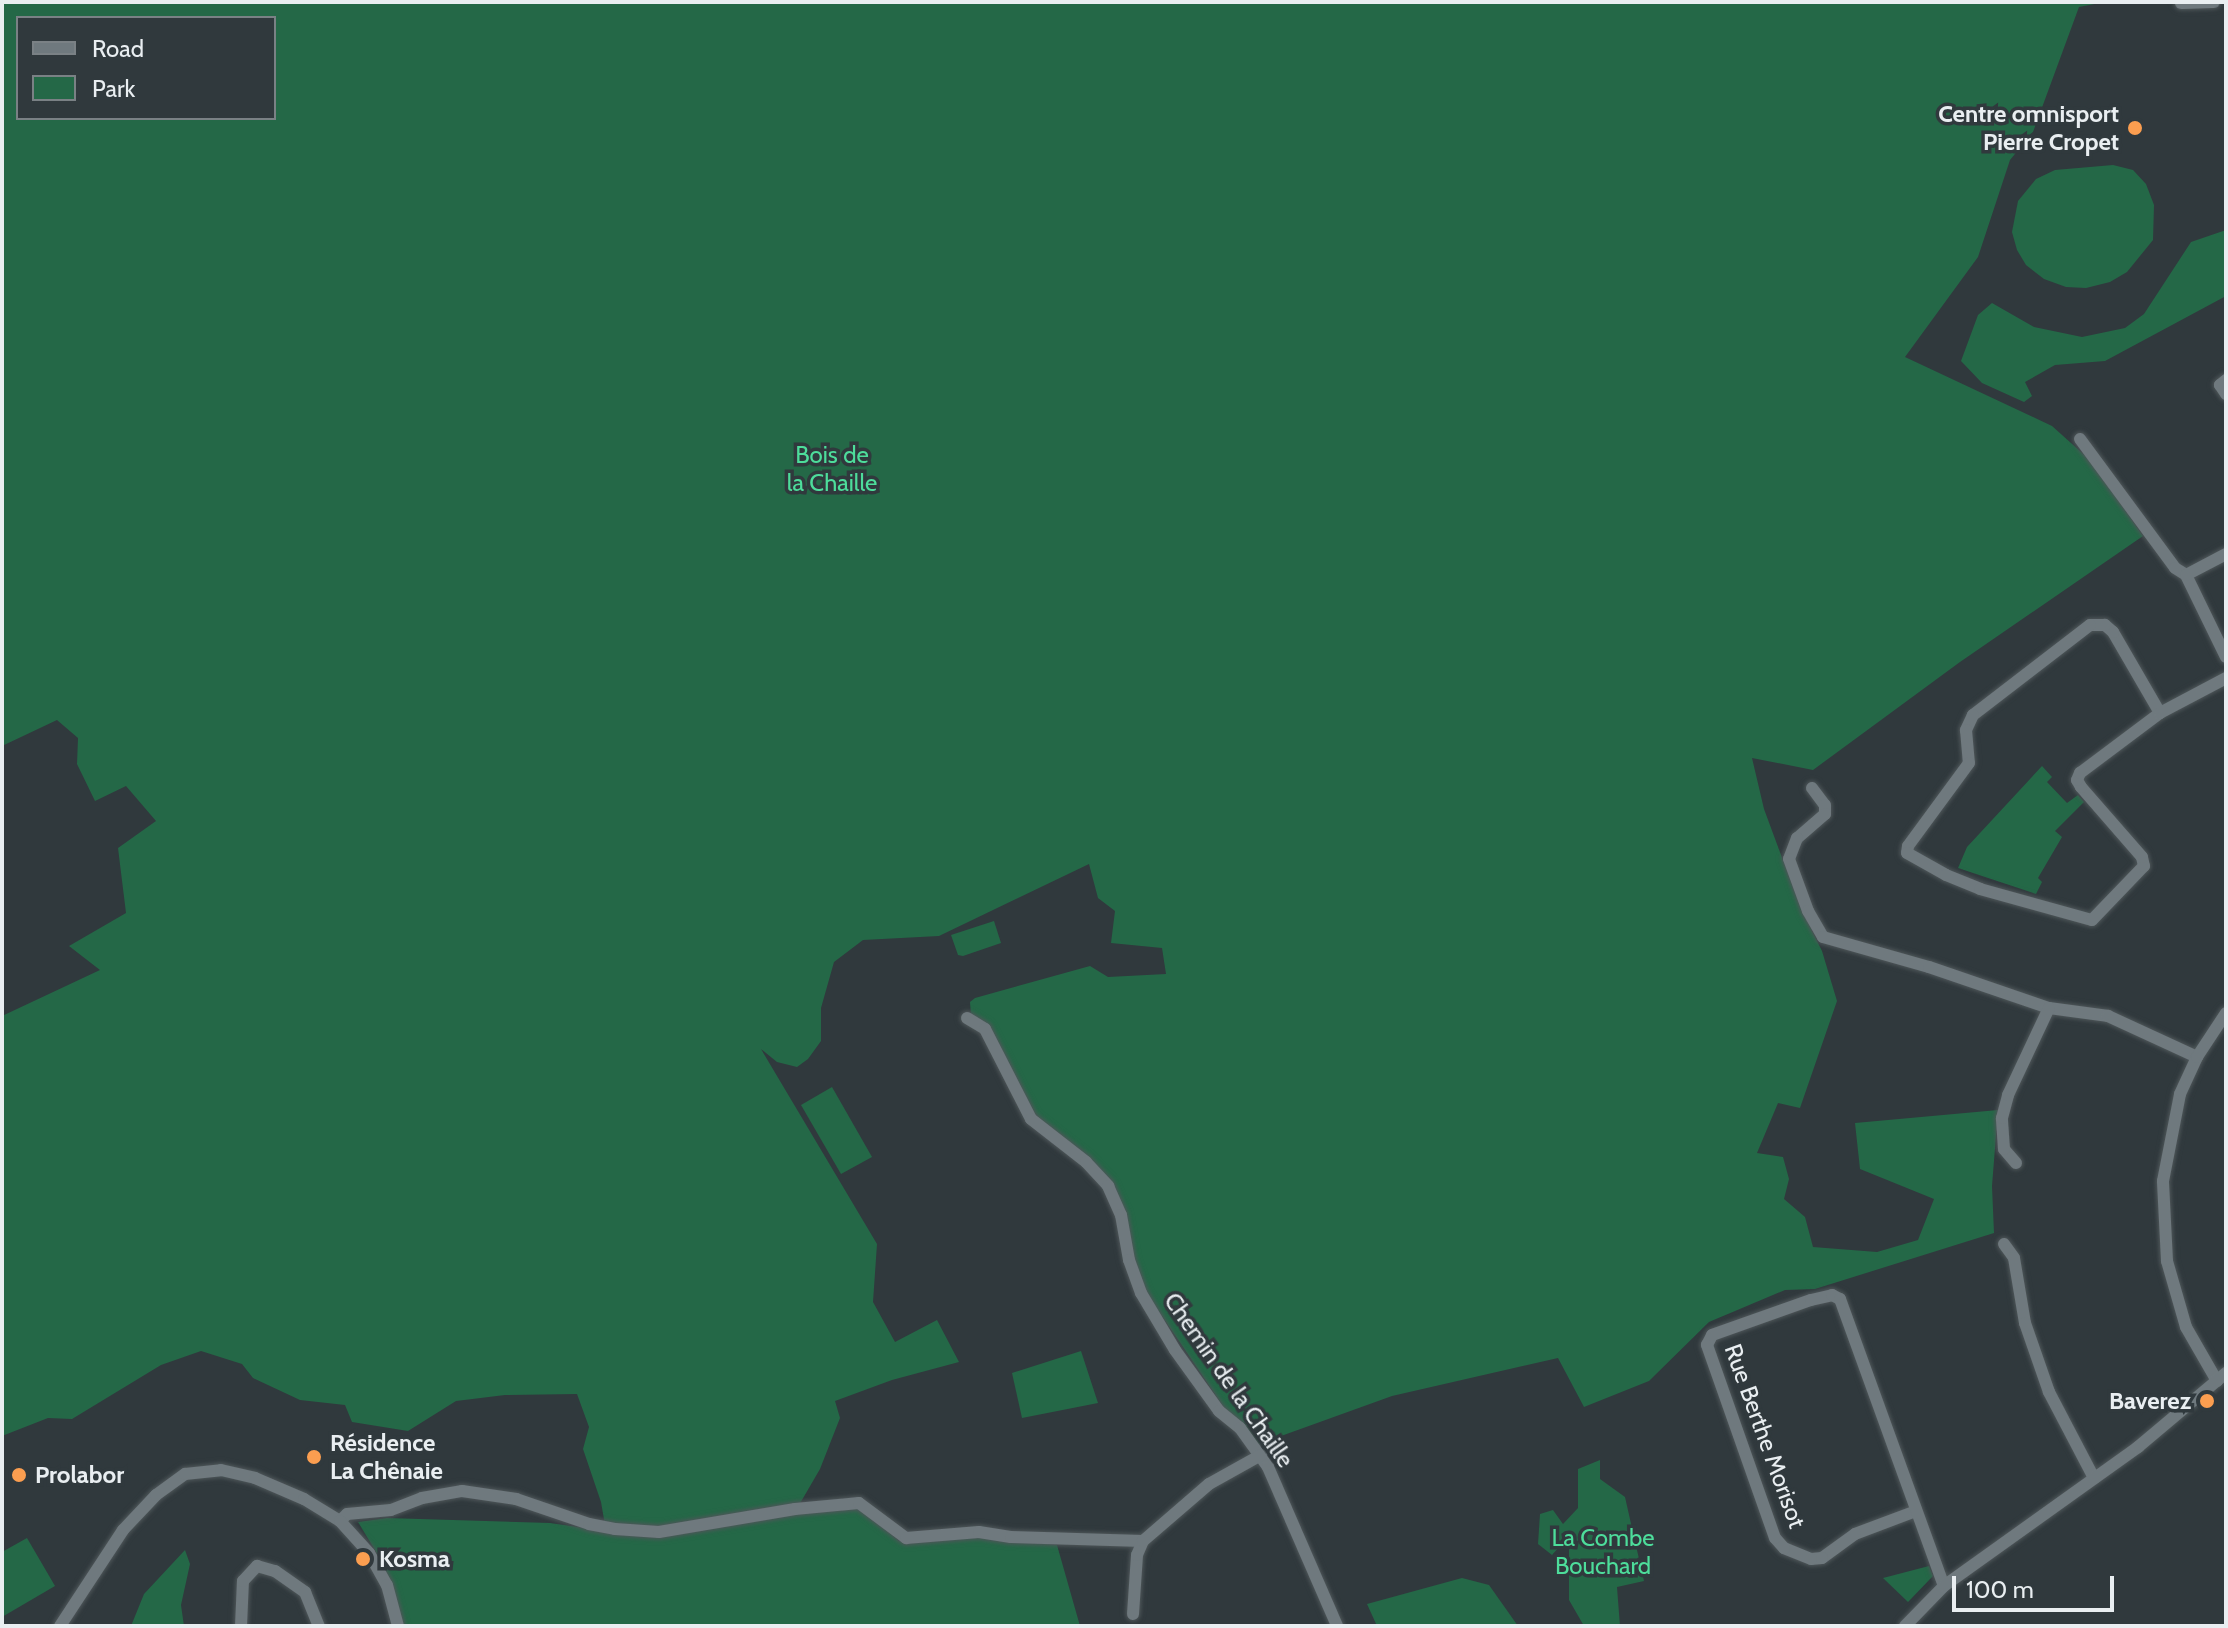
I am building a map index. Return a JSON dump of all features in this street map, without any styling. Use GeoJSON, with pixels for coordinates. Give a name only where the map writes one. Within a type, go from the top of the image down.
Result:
{"type":"FeatureCollection","features":[{"type":"Feature","properties":{"kind":"street"},"geometry":{"type":"LineString","coordinates":[[2181,3],[2214,2]]}},
{"type":"Feature","properties":{"kind":"street"},"geometry":{"type":"LineString","coordinates":[[2226,380],[2220,385],[2226,394]]}},
{"type":"Feature","properties":{"kind":"street"},"geometry":{"type":"LineString","coordinates":[[2080,439],[2175,568],[2186,575],[2226,657]]}},
{"type":"Feature","properties":{"kind":"street"},"geometry":{"type":"LineString","coordinates":[[2186,575],[2226,554]]}},
{"type":"Feature","properties":{"kind":"street"},"geometry":{"type":"LineString","coordinates":[[2160,713],[2113,632],[2105,625],[2090,625],[1973,715],[1966,730],[1969,763],[1908,846],[1907,853],[1935,870],[1980,889],[2092,920],[2144,866],[2142,857],[2077,780],[2089,765],[2160,713],[2226,678]]}},
{"type":"Feature","properties":{"kind":"street"},"geometry":{"type":"LineString","coordinates":[[1812,788],[1825,805],[1825,814],[1797,838],[1789,859],[1808,911],[1823,937],[1929,967],[2049,1008],[2123,1021],[2197,1057]]}},
{"type":"Feature","properties":{"kind":"street"},"geometry":{"type":"LineString","coordinates":[[2016,1163],[2004,1149],[2002,1118],[2008,1095],[2049,1008]]}},
{"type":"Feature","properties":{"kind":"street"},"geometry":{"type":"LineString","coordinates":[[1905,1626],[1944,1586],[2176,1418],[2221,1377],[2186,1327],[2167,1261],[2163,1181],[2180,1094],[2197,1057],[2226,1013]]}},
{"type":"Feature","properties":{"kind":"street","name":"Chemin de la Chaille"},"geometry":{"type":"LineString","coordinates":[[967,1018],[985,1029],[1031,1119],[1086,1162],[1108,1186],[1121,1215],[1141,1293],[1175,1350],[1219,1411],[1240,1428],[1261,1455],[1288,1507],[1337,1626]]}},
{"type":"Feature","properties":{"kind":"street"},"geometry":{"type":"LineString","coordinates":[[2004,1244],[2014,1258],[2025,1323],[2049,1392],[2094,1478]]}},
{"type":"Feature","properties":{"kind":"street","name":"Rue Berthe Morisot"},"geometry":{"type":"LineString","coordinates":[[1837,1296],[1916,1511],[1855,1534],[1822,1558],[1811,1559],[1784,1548],[1775,1538],[1707,1345],[1712,1335],[1811,1300],[1837,1296]]}},
{"type":"Feature","properties":{"kind":"street"},"geometry":{"type":"LineString","coordinates":[[1133,1614],[1137,1555],[1143,1541],[1209,1484],[1261,1455]]}},
{"type":"Feature","properties":{"kind":"street"},"geometry":{"type":"LineString","coordinates":[[63,1625],[123,1530],[156,1495],[185,1474],[221,1470],[255,1478],[304,1499],[340,1521],[369,1553],[387,1585],[398,1626]]}},
{"type":"Feature","properties":{"kind":"street"},"geometry":{"type":"LineString","coordinates":[[340,1521],[347,1514],[391,1510],[422,1498],[462,1491],[516,1499],[589,1524],[615,1529],[659,1532],[795,1509],[859,1503],[906,1538],[979,1532],[1011,1537],[1143,1541]]}},
{"type":"Feature","properties":{"kind":"street"},"geometry":{"type":"LineString","coordinates":[[1916,1511],[1944,1586]]}},
{"type":"Feature","properties":{"kind":"street"},"geometry":{"type":"LineString","coordinates":[[241,1626],[243,1581],[257,1566],[275,1571],[305,1592],[319,1626]]}},
{"type":"Feature","properties":{"kind":"green space","name":"Bois de la Chaille"},"geometry":{"type":"Polygon","coordinates":[[[2,2],[2105,2],[2079,7],[2033,132],[2010,160],[1978,257],[1905,357],[2052,426],[2090,460],[2143,536],[1960,662],[1813,770],[1752,758],[1764,809],[1801,909],[1822,951],[1837,1001],[1800,1108],[1778,1103],[1757,1153],[1783,1157],[1789,1179],[1784,1199],[1805,1217],[1813,1247],[1877,1252],[1918,1240],[1934,1199],[1860,1169],[1855,1123],[1998,1110],[1992,1186],[1994,1233],[1815,1289],[1785,1290],[1709,1322],[1649,1381],[1584,1407],[1558,1358],[1392,1396],[1259,1444],[1223,1406],[1145,1291],[1133,1260],[1119,1200],[1023,1102],[971,1016],[970,1002],[975,998],[1090,966],[1108,977],[1166,974],[1162,948],[1111,943],[1115,911],[1098,898],[1089,864],[939,936],[863,940],[834,962],[821,1008],[821,1041],[808,1059],[797,1067],[777,1062],[761,1049],[877,1244],[873,1302],[895,1342],[937,1320],[959,1362],[892,1380],[835,1401],[840,1418],[820,1469],[795,1512],[859,1507],[899,1541],[978,1537],[1057,1545],[1080,1626],[403,1626],[384,1565],[358,1522],[387,1518],[550,1523],[606,1531],[601,1502],[583,1449],[589,1427],[577,1394],[505,1395],[456,1401],[408,1431],[352,1422],[345,1405],[300,1400],[253,1378],[242,1364],[201,1351],[161,1365],[72,1419],[48,1418],[2,1436],[2,1016],[100,970],[69,946],[126,913],[118,848],[156,821],[126,786],[95,801],[77,764],[78,738],[57,720],[2,746],[2,2]]]}},
{"type":"Feature","properties":{"kind":"green space"},"geometry":{"type":"Polygon","coordinates":[[[2113,165],[2133,170],[2146,184],[2154,205],[2153,240],[2127,272],[2110,282],[2086,288],[2066,287],[2044,279],[2026,265],[2017,250],[2012,232],[2018,201],[2036,179],[2055,170],[2113,165]]]}},
{"type":"Feature","properties":{"kind":"green space"},"geometry":{"type":"Polygon","coordinates":[[[2226,230],[2226,296],[2105,361],[2055,365],[2025,382],[2032,396],[2024,402],[1982,383],[1961,361],[1978,315],[1992,303],[2034,327],[2082,337],[2125,328],[2144,314],[2191,242],[2226,230]]]}},
{"type":"Feature","properties":{"kind":"green space"},"geometry":{"type":"Polygon","coordinates":[[[2042,766],[2052,777],[2047,782],[2067,803],[2078,795],[2084,802],[2055,831],[2062,837],[2038,878],[2042,882],[2036,894],[1958,868],[1967,847],[2042,766]]]}},
{"type":"Feature","properties":{"kind":"green space"},"geometry":{"type":"Polygon","coordinates":[[[994,921],[1001,943],[958,955],[951,935],[994,921]]]}},
{"type":"Feature","properties":{"kind":"green space"},"geometry":{"type":"Polygon","coordinates":[[[832,1087],[872,1157],[841,1174],[801,1105],[832,1087]]]}},
{"type":"Feature","properties":{"kind":"green space"},"geometry":{"type":"Polygon","coordinates":[[[1081,1351],[1098,1403],[1022,1418],[1012,1373],[1081,1351]]]}},
{"type":"Feature","properties":{"kind":"green space","name":"La Combe Bouchard"},"geometry":{"type":"Polygon","coordinates":[[[1600,1460],[1600,1479],[1625,1497],[1644,1581],[1617,1587],[1620,1626],[1584,1626],[1569,1600],[1569,1536],[1552,1555],[1538,1544],[1540,1514],[1553,1510],[1563,1524],[1578,1508],[1578,1469],[1600,1460]]]}},
{"type":"Feature","properties":{"kind":"green space"},"geometry":{"type":"Polygon","coordinates":[[[27,1538],[55,1586],[2,1617],[2,1552],[27,1538]]]}},
{"type":"Feature","properties":{"kind":"green space"},"geometry":{"type":"Polygon","coordinates":[[[185,1550],[190,1564],[181,1605],[184,1626],[131,1626],[144,1594],[185,1550]]]}},
{"type":"Feature","properties":{"kind":"green space"},"geometry":{"type":"Polygon","coordinates":[[[1929,1566],[1933,1576],[1908,1602],[1883,1578],[1929,1566]]]}},
{"type":"Feature","properties":{"kind":"green space"},"geometry":{"type":"Polygon","coordinates":[[[1462,1578],[1489,1585],[1518,1626],[1377,1626],[1367,1604],[1462,1578]]]}},
{"type":"Feature","properties":{"kind":"place","name":"Centre omnisport Pierre Cropet"},"geometry":{"type":"Point","coordinates":[2135,128]}},
{"type":"Feature","properties":{"kind":"place","name":"Baverez"},"geometry":{"type":"Point","coordinates":[2207,1401]}},
{"type":"Feature","properties":{"kind":"place","name":"Résidence La Chênaie"},"geometry":{"type":"Point","coordinates":[314,1457]}},
{"type":"Feature","properties":{"kind":"place","name":"Prolabor"},"geometry":{"type":"Point","coordinates":[19,1475]}},
{"type":"Feature","properties":{"kind":"place","name":"Kosma"},"geometry":{"type":"Point","coordinates":[363,1559]}}]}
